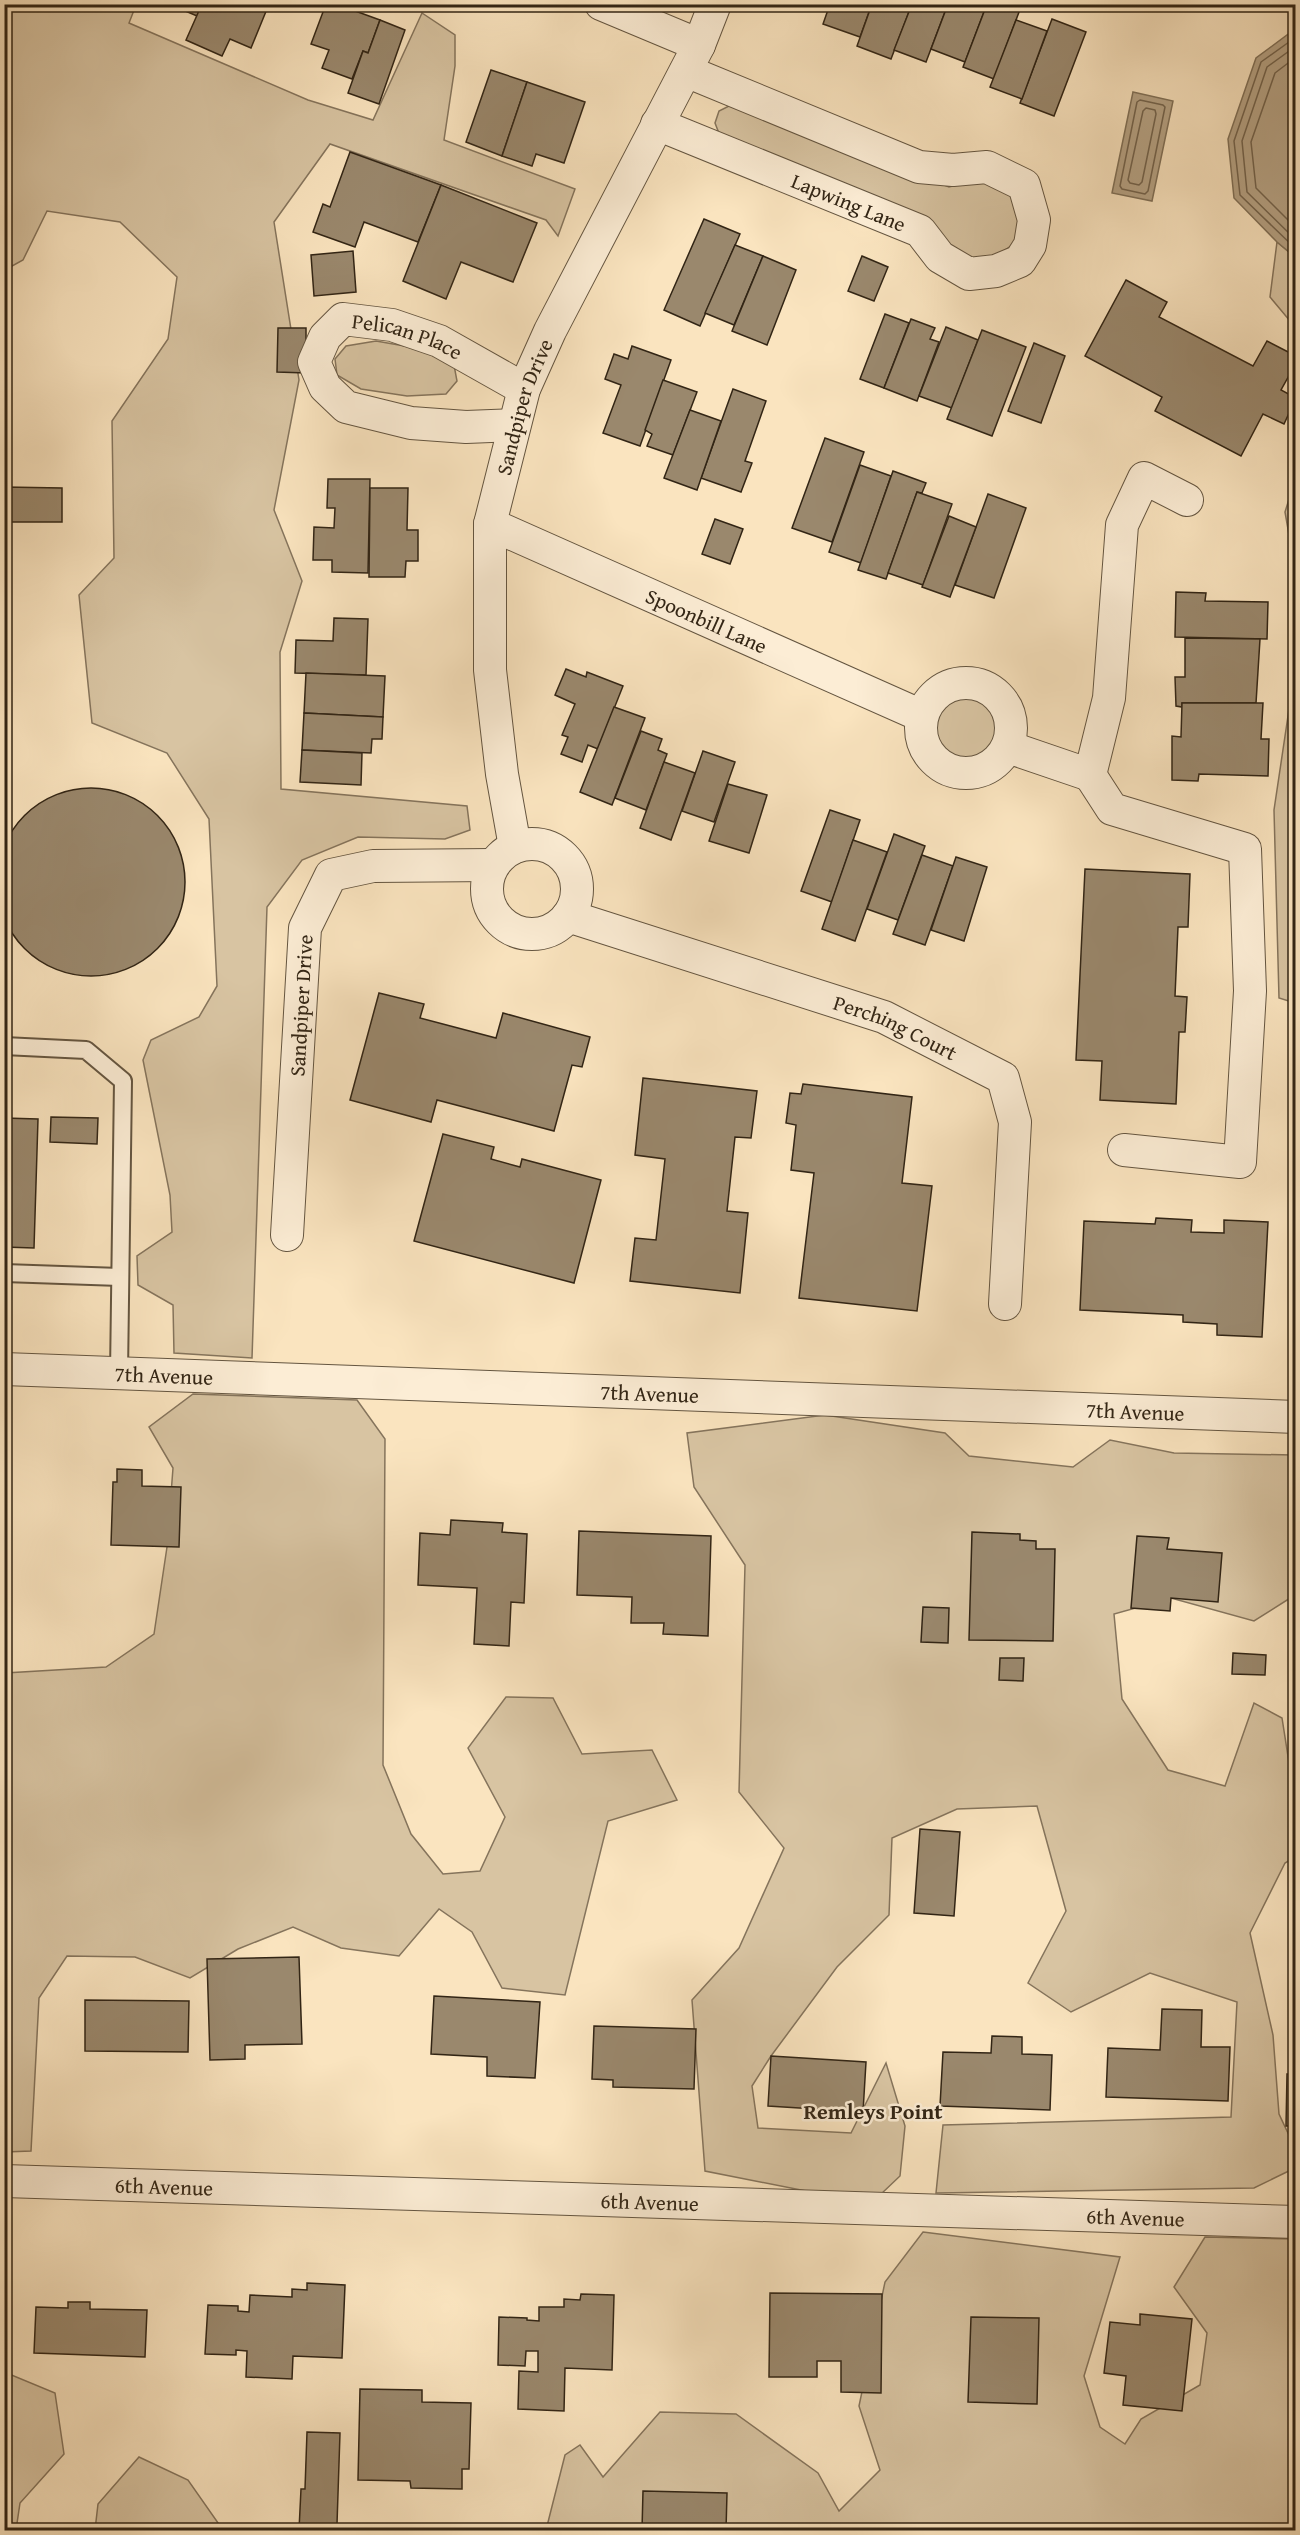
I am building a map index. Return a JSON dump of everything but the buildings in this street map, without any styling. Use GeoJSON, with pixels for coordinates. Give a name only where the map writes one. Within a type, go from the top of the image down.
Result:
{"type":"FeatureCollection","features":[{"type":"Feature","properties":{"kind":"street","name":"Lapwing Lane"},"geometry":{"type":"LineString","coordinates":[[601,4],[692,58],[919,167],[953,170],[987,167],[1024,185],[1034,219],[1030,245],[1020,261],[996,271],[969,274],[940,257],[920,231],[657,124]]}},
{"type":"Feature","properties":{"kind":"street","name":"Sandpiper Drive"},"geometry":{"type":"LineString","coordinates":[[287,1235],[305,928],[331,875],[373,866],[504,856],[530,844],[545,846],[559,853],[570,864],[576,879],[577,894],[573,909],[551,930],[537,935],[521,934],[507,928],[496,919],[488,900],[487,878],[504,856],[502,774],[490,670],[490,524],[524,389],[550,331],[692,58],[715,4]]}},
{"type":"Feature","properties":{"kind":"street","name":"Pelican Place"},"geometry":{"type":"LineString","coordinates":[[514,425],[466,427],[411,423],[346,407],[325,387],[314,362],[325,337],[343,320],[393,325],[439,341],[524,389]]}},
{"type":"Feature","properties":{"kind":"street"},"geometry":{"type":"LineString","coordinates":[[1090,775],[1109,698],[1122,525],[1144,478],[1187,501]]}},
{"type":"Feature","properties":{"kind":"street","name":"Spoonbill Lane"},"geometry":{"type":"LineString","coordinates":[[490,524],[922,716]]}},
{"type":"Feature","properties":{"kind":"street"},"geometry":{"type":"LineString","coordinates":[[965,682],[980,684],[994,691],[1008,710],[1012,732],[1008,747],[999,760],[986,769],[971,773],[956,772],[942,766],[931,757],[922,738],[922,716],[928,703],[937,692],[950,685],[965,682]]}},
{"type":"Feature","properties":{"kind":"street"},"geometry":{"type":"LineString","coordinates":[[1008,747],[1090,775],[1112,809],[1245,849],[1250,991],[1240,1162],[1124,1150]]}},
{"type":"Feature","properties":{"kind":"street","name":"Perching Court"},"geometry":{"type":"LineString","coordinates":[[568,916],[884,1017],[1004,1078],[1015,1122],[1005,1304]]}},
{"type":"Feature","properties":{"kind":"street","name":"7th Avenue"},"geometry":{"type":"LineString","coordinates":[[4,1369],[1296,1416]]}},
{"type":"Feature","properties":{"kind":"street","name":"6th Avenue"},"geometry":{"type":"LineString","coordinates":[[4,2181],[1296,2222]]}},
{"type":"Feature","properties":{"kind":"lane"},"geometry":{"type":"LineString","coordinates":[[4,1046],[86,1050],[123,1081],[119,1373]]}},
{"type":"Feature","properties":{"kind":"lane"},"geometry":{"type":"LineString","coordinates":[[4,1273],[120,1277]]}},
{"type":"Feature","properties":{"kind":"shaded area"},"geometry":{"type":"Polygon","coordinates":[[[5,5],[136,5],[129,23],[308,100],[373,120],[422,13],[455,35],[455,66],[444,140],[575,189],[558,236],[546,220],[330,144],[274,222],[299,380],[274,510],[302,581],[280,652],[281,789],[467,806],[470,830],[445,839],[358,837],[302,860],[267,907],[252,1358],[174,1353],[173,1305],[138,1285],[137,1256],[172,1232],[170,1195],[143,1060],[151,1040],[199,1017],[217,986],[209,819],[167,753],[92,723],[79,595],[114,558],[112,421],[168,339],[177,277],[120,222],[47,211],[23,260],[5,270],[5,5]]]}},
{"type":"Feature","properties":{"kind":"shaded area"},"geometry":{"type":"Polygon","coordinates":[[[743,104],[949,187],[981,179],[1013,191],[1019,221],[1017,238],[1013,244],[1000,253],[984,258],[969,259],[720,136],[715,123],[719,111],[731,105],[743,104]]]}},
{"type":"Feature","properties":{"kind":"shaded area"},"geometry":{"type":"Polygon","coordinates":[[[1277,242],[1295,257],[1295,327],[1270,297],[1277,242]]]}},
{"type":"Feature","properties":{"kind":"shaded area"},"geometry":{"type":"Polygon","coordinates":[[[376,341],[416,348],[454,365],[457,381],[446,394],[407,396],[361,389],[337,375],[335,359],[346,346],[376,341]]]}},
{"type":"Feature","properties":{"kind":"shaded area"},"geometry":{"type":"Polygon","coordinates":[[[1296,480],[1295,569],[1285,512],[1296,480]]]}},
{"type":"Feature","properties":{"kind":"shaded area"},"geometry":{"type":"Polygon","coordinates":[[[1295,669],[1295,1003],[1279,998],[1274,810],[1295,669]]]}},
{"type":"Feature","properties":{"kind":"shaded area"},"geometry":{"type":"Polygon","coordinates":[[[969,691],[989,697],[999,707],[1005,727],[999,747],[989,757],[969,763],[949,757],[939,747],[933,727],[939,707],[949,697],[969,691]]]}},
{"type":"Feature","properties":{"kind":"shaded area"},"geometry":{"type":"Polygon","coordinates":[[[193,1394],[357,1400],[385,1439],[383,1765],[411,1834],[443,1874],[480,1871],[505,1817],[468,1748],[506,1697],[553,1698],[582,1754],[652,1750],[677,1800],[608,1821],[565,1995],[502,1988],[472,1932],[439,1909],[399,1956],[341,1948],[293,1927],[238,1949],[190,1978],[135,1957],[67,1956],[39,1998],[31,2151],[5,2152],[5,1673],[106,1667],[154,1634],[167,1547],[173,1468],[149,1427],[193,1394]]]}},
{"type":"Feature","properties":{"kind":"shaded area"},"geometry":{"type":"Polygon","coordinates":[[[825,1415],[945,1433],[969,1456],[1073,1467],[1110,1440],[1174,1453],[1293,1455],[1295,1595],[1254,1621],[1171,1598],[1114,1614],[1122,1699],[1168,1770],[1225,1786],[1254,1703],[1282,1718],[1292,1782],[1295,1783],[1295,1857],[1285,1863],[1250,1933],[1273,2035],[1279,2114],[1295,2148],[1295,2168],[1254,2188],[936,2193],[943,2125],[1231,2117],[1237,2002],[1150,1973],[1071,2012],[1028,1983],[1066,1911],[1037,1806],[957,1809],[892,1838],[889,1915],[837,1967],[771,2056],[752,2086],[758,2128],[851,2133],[886,2063],[905,2126],[900,2176],[880,2195],[806,2191],[705,2171],[692,2000],[739,1948],[784,1848],[739,1792],[745,1565],[694,1487],[687,1433],[825,1415]]]}},
{"type":"Feature","properties":{"kind":"shaded area"},"geometry":{"type":"Polygon","coordinates":[[[923,2232],[1120,2257],[1084,2376],[1100,2427],[1125,2444],[1141,2419],[1200,2385],[1207,2333],[1174,2287],[1205,2237],[1295,2239],[1295,2530],[546,2530],[565,2455],[580,2445],[603,2477],[660,2412],[736,2414],[818,2473],[839,2511],[880,2470],[859,2406],[885,2282],[923,2232]]]}},
{"type":"Feature","properties":{"kind":"shaded area"},"geometry":{"type":"Polygon","coordinates":[[[4,2259],[7,2263],[9,2374],[55,2393],[64,2454],[20,2503],[16,2530],[4,2530],[4,2259]]]}},
{"type":"Feature","properties":{"kind":"shaded area"},"geometry":{"type":"Polygon","coordinates":[[[139,2457],[188,2480],[223,2530],[95,2530],[98,2504],[139,2457]]]}},
{"type":"Feature","properties":{"kind":"water"},"geometry":{"type":"Polygon","coordinates":[[[1295,29],[1295,257],[1234,198],[1228,139],[1256,58],[1295,29]]]}},
{"type":"Feature","properties":{"kind":"water"},"geometry":{"type":"Polygon","coordinates":[[[1133,92],[1173,101],[1152,201],[1112,193],[1133,92]]]}},
{"type":"Feature","properties":{"kind":"district","name":"Remleys Point"},"geometry":{"type":"Point","coordinates":[873,2111]}}]}
